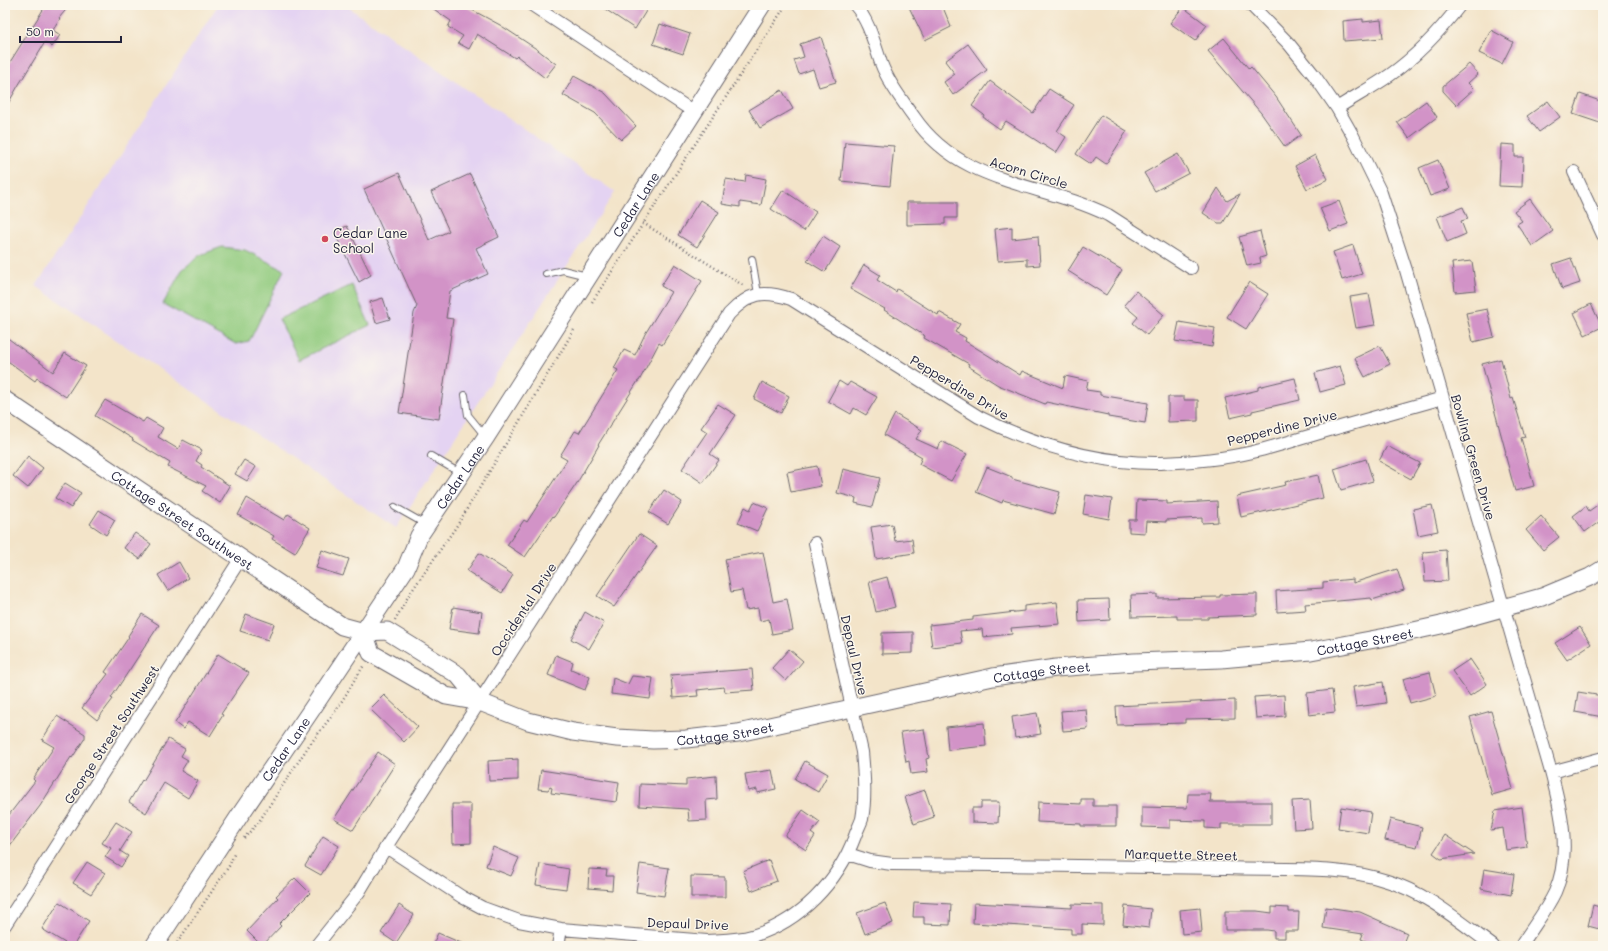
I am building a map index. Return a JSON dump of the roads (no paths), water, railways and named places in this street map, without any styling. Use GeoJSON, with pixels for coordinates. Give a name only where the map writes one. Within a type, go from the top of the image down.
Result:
{"type":"FeatureCollection","features":[{"type":"Feature","properties":{"kind":"street"},"geometry":{"type":"LineString","coordinates":[[532,5],[694,112]]}},
{"type":"Feature","properties":{"kind":"street","name":"Cedar Lane"},"geometry":{"type":"LineString","coordinates":[[154,946],[406,568],[419,536],[426,524],[486,437],[589,276],[636,218],[694,112],[762,5]]}},
{"type":"Feature","properties":{"kind":"street","name":"Acorn Circle"},"geometry":{"type":"LineString","coordinates":[[855,5],[865,21],[889,79],[915,119],[941,147],[963,162],[1005,182],[1073,200],[1096,209],[1108,215],[1191,268]]}},
{"type":"Feature","properties":{"kind":"street","name":"Bowling Green Drive"},"geometry":{"type":"LineString","coordinates":[[1251,5],[1289,44],[1314,75],[1337,108],[1353,136],[1381,193],[1406,270],[1551,772],[1563,824],[1564,842],[1561,868],[1556,890],[1521,946]]}},
{"type":"Feature","properties":{"kind":"street"},"geometry":{"type":"LineString","coordinates":[[1337,108],[1390,75],[1413,57],[1444,26],[1460,5]]}},
{"type":"Feature","properties":{"kind":"street"},"geometry":{"type":"LineString","coordinates":[[1574,172],[1603,235]]}},
{"type":"Feature","properties":{"kind":"street","name":"Pepperdine Drive"},"geometry":{"type":"LineString","coordinates":[[758,294],[775,294],[791,299],[979,417],[1007,431],[1030,441],[1073,453],[1115,460],[1167,462],[1204,460],[1252,452],[1443,398]]}},
{"type":"Feature","properties":{"kind":"street","name":"Occidental Drive"},"geometry":{"type":"LineString","coordinates":[[316,946],[359,892],[729,314],[741,301],[758,294]]}},
{"type":"Feature","properties":{"kind":"street","name":"Cottage Street Southwest"},"geometry":{"type":"LineString","coordinates":[[5,400],[342,626],[364,632]]}},
{"type":"Feature","properties":{"kind":"street","name":"Depaul Drive"},"geometry":{"type":"LineString","coordinates":[[386,848],[462,897],[483,908],[519,921],[561,928],[707,941],[754,941],[812,902],[826,888],[848,854],[861,820],[865,784],[862,752],[815,543]]}},
{"type":"Feature","properties":{"kind":"street","name":"George Street Southwest"},"geometry":{"type":"LineString","coordinates":[[5,925],[241,558]]}},
{"type":"Feature","properties":{"kind":"street","name":"Cottage Street"},"geometry":{"type":"LineString","coordinates":[[480,702],[458,675],[387,631],[364,632],[371,653],[446,696],[480,702],[528,721],[573,732],[617,738],[653,740],[686,739],[738,733],[993,677],[1056,668],[1134,662],[1221,659],[1311,651],[1441,625],[1503,608],[1542,597],[1569,586],[1603,569]]}},
{"type":"Feature","properties":{"kind":"street"},"geometry":{"type":"LineString","coordinates":[[1551,772],[1603,758]]}},
{"type":"Feature","properties":{"kind":"street","name":"Marquette Street"},"geometry":{"type":"LineString","coordinates":[[848,854],[870,861],[892,864],[1339,871],[1389,881],[1421,895],[1493,946]]}},
{"type":"Feature","properties":{"kind":"street"},"geometry":{"type":"LineString","coordinates":[[558,946],[561,928]]}},
{"type":"Feature","properties":{"kind":"lane"},"geometry":{"type":"LineString","coordinates":[[752,260],[758,294]]}},
{"type":"Feature","properties":{"kind":"lane"},"geometry":{"type":"LineString","coordinates":[[546,274],[563,270],[589,276]]}},
{"type":"Feature","properties":{"kind":"lane"},"geometry":{"type":"LineString","coordinates":[[465,396],[468,415],[486,437]]}},
{"type":"Feature","properties":{"kind":"lane"},"geometry":{"type":"LineString","coordinates":[[431,456],[460,473]]}},
{"type":"Feature","properties":{"kind":"lane"},"geometry":{"type":"LineString","coordinates":[[395,507],[426,524]]}},
{"type":"Feature","properties":{"kind":"place","name":"Cedar Lane School"},"geometry":{"type":"Point","coordinates":[325,239]}}]}
